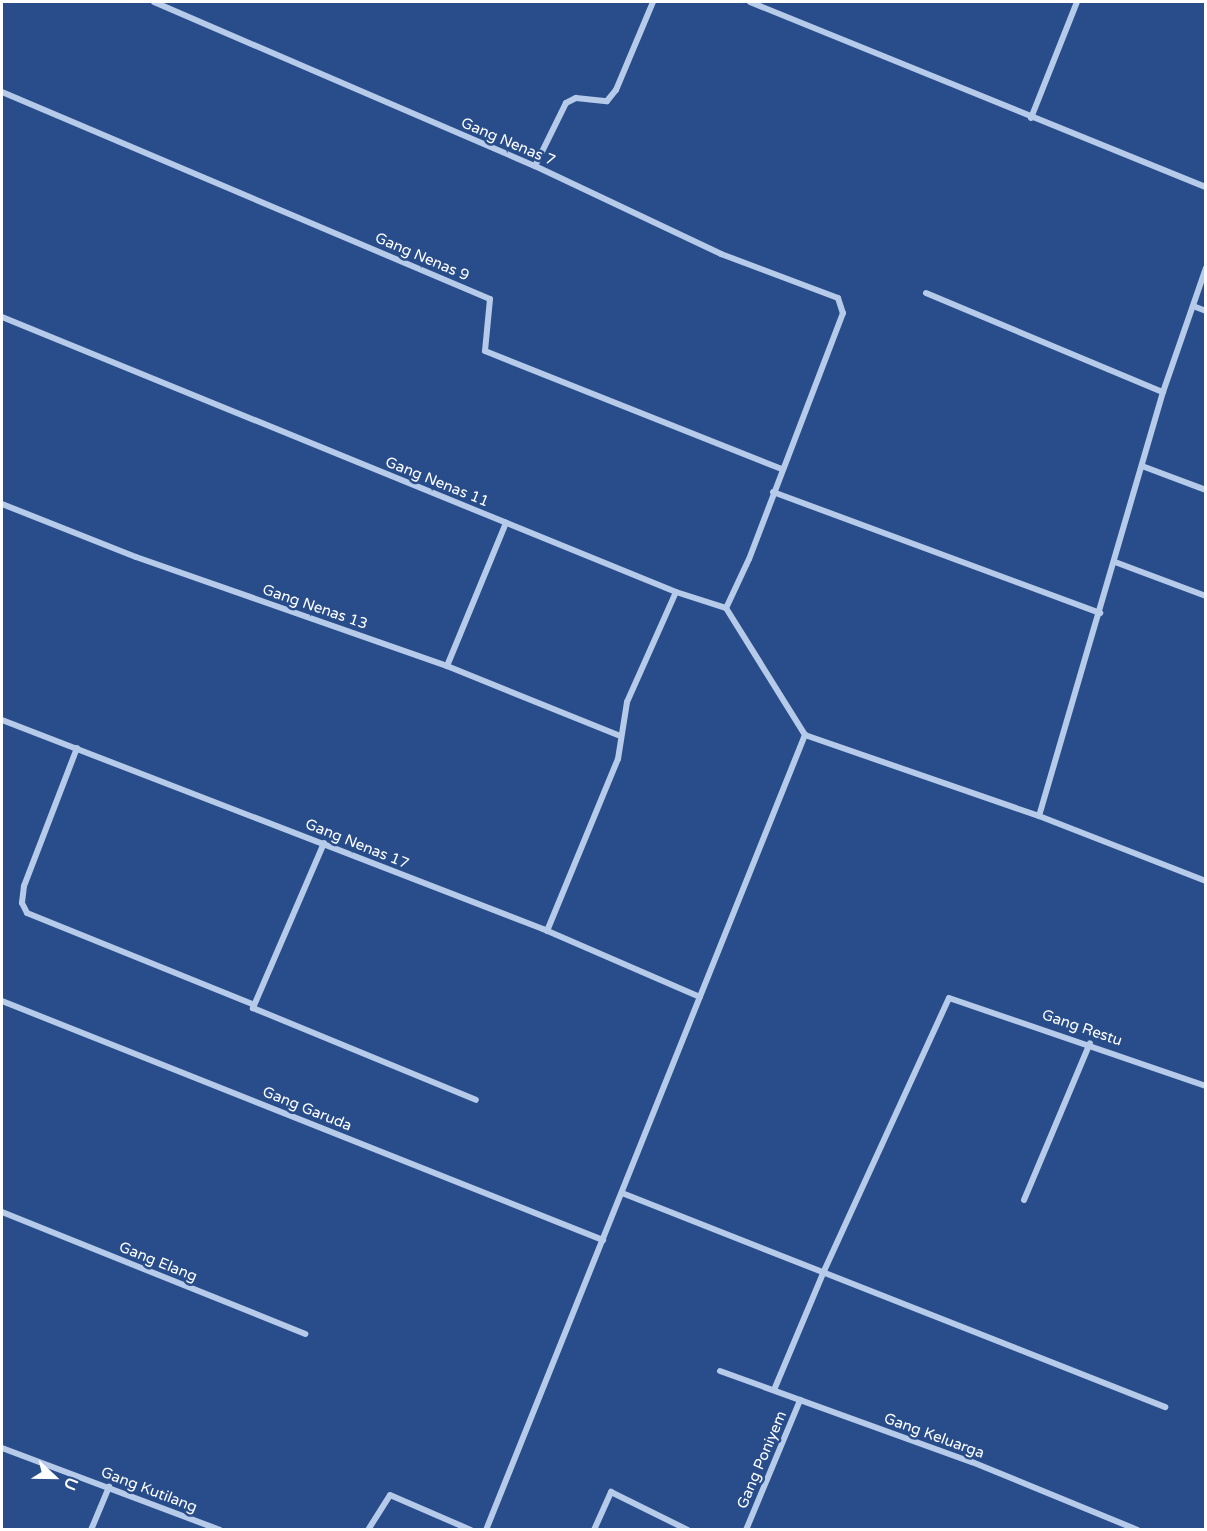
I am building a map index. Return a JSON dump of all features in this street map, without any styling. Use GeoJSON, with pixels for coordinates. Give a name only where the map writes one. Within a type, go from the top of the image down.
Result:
{"type":"FeatureCollection","features":[{"type":"Feature","properties":{"kind":"street","name":"Gang Nenas 7"},"geometry":{"type":"LineString","coordinates":[[154,2],[535,166],[721,254],[838,298],[843,313],[782,469]]}},
{"type":"Feature","properties":{"kind":"street"},"geometry":{"type":"LineString","coordinates":[[535,166],[566,103],[576,98],[607,101],[616,90],[653,2]]}},
{"type":"Feature","properties":{"kind":"street"},"geometry":{"type":"LineString","coordinates":[[750,2],[1031,118],[1206,187]]}},
{"type":"Feature","properties":{"kind":"street"},"geometry":{"type":"LineString","coordinates":[[1031,118],[1077,2]]}},
{"type":"Feature","properties":{"kind":"street","name":"Gang Nenas 9"},"geometry":{"type":"LineString","coordinates":[[2,92],[490,299],[485,351],[782,469]]}},
{"type":"Feature","properties":{"kind":"street"},"geometry":{"type":"LineString","coordinates":[[1039,816],[1163,392],[1206,268]]}},
{"type":"Feature","properties":{"kind":"street"},"geometry":{"type":"LineString","coordinates":[[926,293],[1163,392]]}},
{"type":"Feature","properties":{"kind":"street"},"geometry":{"type":"LineString","coordinates":[[1192,306],[1206,311]]}},
{"type":"Feature","properties":{"kind":"street","name":"Gang Nenas 11"},"geometry":{"type":"LineString","coordinates":[[2,317],[676,592],[726,608]]}},
{"type":"Feature","properties":{"kind":"street"},"geometry":{"type":"LineString","coordinates":[[1142,466],[1206,490]]}},
{"type":"Feature","properties":{"kind":"street"},"geometry":{"type":"LineString","coordinates":[[782,469],[726,608],[805,735],[1039,816],[1206,881]]}},
{"type":"Feature","properties":{"kind":"street"},"geometry":{"type":"LineString","coordinates":[[773,492],[1100,613]]}},
{"type":"Feature","properties":{"kind":"street","name":"Gang Nenas 13"},"geometry":{"type":"LineString","coordinates":[[2,504],[136,557],[447,666],[620,736]]}},
{"type":"Feature","properties":{"kind":"street"},"geometry":{"type":"LineString","coordinates":[[447,666],[506,523]]}},
{"type":"Feature","properties":{"kind":"street"},"geometry":{"type":"LineString","coordinates":[[1115,562],[1206,596]]}},
{"type":"Feature","properties":{"kind":"street"},"geometry":{"type":"LineString","coordinates":[[547,931],[618,759],[627,702],[676,592]]}},
{"type":"Feature","properties":{"kind":"street","name":"Gang Nenas 17"},"geometry":{"type":"LineString","coordinates":[[2,720],[547,931],[700,997]]}},
{"type":"Feature","properties":{"kind":"street"},"geometry":{"type":"LineString","coordinates":[[486,1530],[805,735]]}},
{"type":"Feature","properties":{"kind":"street"},"geometry":{"type":"LineString","coordinates":[[76,748],[24,886],[22,903],[27,913],[252,1004],[255,1010],[476,1100]]}},
{"type":"Feature","properties":{"kind":"street"},"geometry":{"type":"LineString","coordinates":[[252,1004],[324,843]]}},
{"type":"Feature","properties":{"kind":"street","name":"Gang Restu"},"geometry":{"type":"LineString","coordinates":[[824,1271],[949,998],[1090,1043],[1206,1086]]}},
{"type":"Feature","properties":{"kind":"street","name":"Gang Garuda"},"geometry":{"type":"LineString","coordinates":[[2,1001],[603,1240]]}},
{"type":"Feature","properties":{"kind":"street"},"geometry":{"type":"LineString","coordinates":[[1024,1200],[1090,1043]]}},
{"type":"Feature","properties":{"kind":"street"},"geometry":{"type":"LineString","coordinates":[[622,1193],[1164,1407]]}},
{"type":"Feature","properties":{"kind":"street","name":"Gang Elang"},"geometry":{"type":"LineString","coordinates":[[2,1212],[305,1334]]}},
{"type":"Feature","properties":{"kind":"street"},"geometry":{"type":"LineString","coordinates":[[774,1390],[824,1271]]}},
{"type":"Feature","properties":{"kind":"street","name":"Gang Keluarga"},"geometry":{"type":"LineString","coordinates":[[720,1371],[972,1462],[1138,1530]]}},
{"type":"Feature","properties":{"kind":"street","name":"Gang Poniyem"},"geometry":{"type":"LineString","coordinates":[[746,1530],[800,1400]]}},
{"type":"Feature","properties":{"kind":"street","name":"Gang Kutilang"},"geometry":{"type":"LineString","coordinates":[[2,1448],[220,1530]]}},
{"type":"Feature","properties":{"kind":"street"},"geometry":{"type":"LineString","coordinates":[[91,1530],[109,1487]]}},
{"type":"Feature","properties":{"kind":"street"},"geometry":{"type":"LineString","coordinates":[[594,1530],[611,1492],[688,1530]]}},
{"type":"Feature","properties":{"kind":"street"},"geometry":{"type":"LineString","coordinates":[[368,1530],[390,1494],[471,1530]]}}]}
